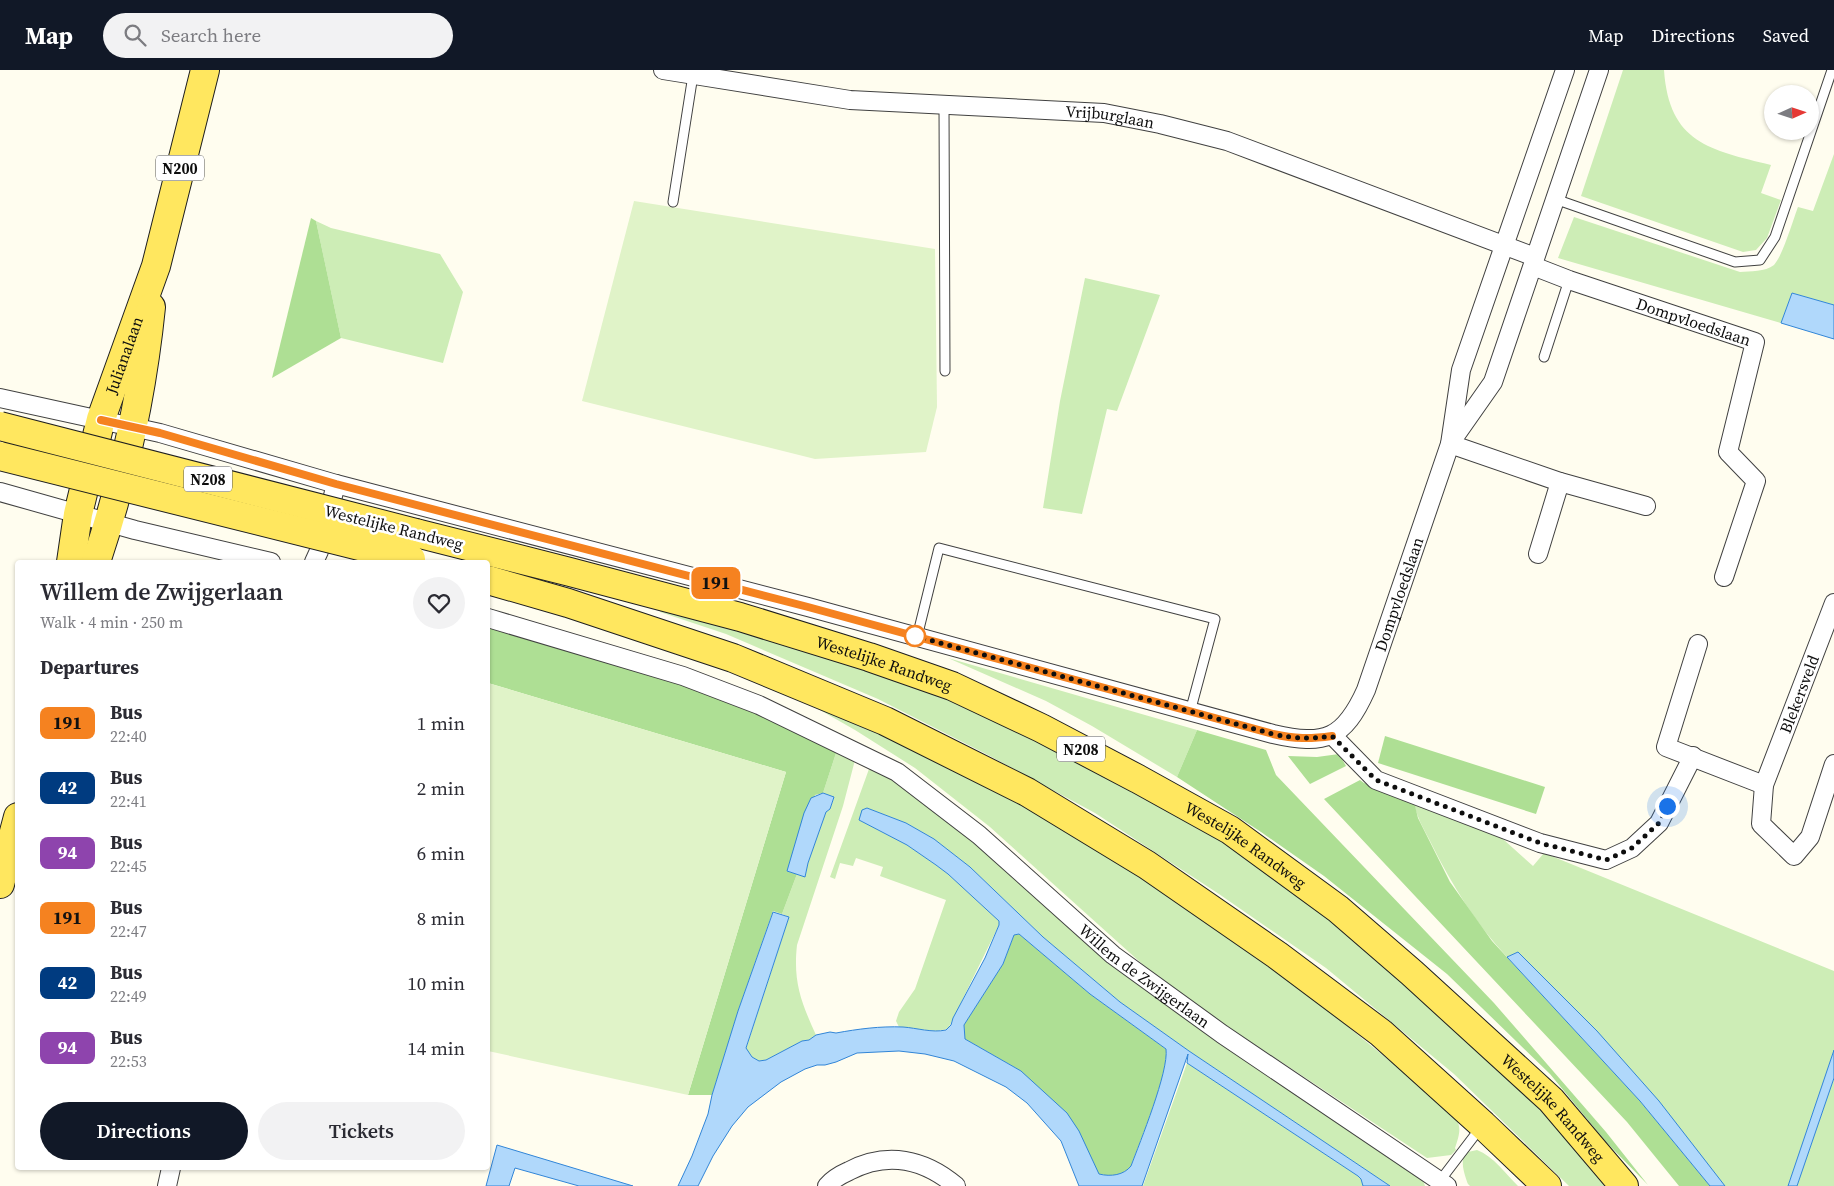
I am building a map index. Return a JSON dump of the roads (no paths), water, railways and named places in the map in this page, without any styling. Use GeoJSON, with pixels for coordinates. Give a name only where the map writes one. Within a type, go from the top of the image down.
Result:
{"type":"FeatureCollection","features":[{"type":"Feature","properties":{"kind":"main road","name":"Julianalaan"},"geometry":{"type":"LineString","coordinates":[[71,560],[78,514],[101,420],[156,266],[205,70]]}},
{"type":"Feature","properties":{"kind":"main road","name":"Julianalaan"},"geometry":{"type":"LineString","coordinates":[[97,560],[109,523],[133,427],[145,366],[156,266]]}},
{"type":"Feature","properties":{"kind":"main road","name":"Westelijke Randweg"},"geometry":{"type":"LineString","coordinates":[[0,426],[417,551]]}},
{"type":"Feature","properties":{"kind":"main road","name":"Westelijke Randweg"},"geometry":{"type":"LineString","coordinates":[[0,456],[417,551],[483,560]]}},
{"type":"Feature","properties":{"kind":"main road","name":"Westelijke Randweg"},"geometry":{"type":"LineString","coordinates":[[490,561],[570,572],[740,617],[869,657],[952,686],[1041,728],[1138,779],[1230,830],[1338,910],[1412,973],[1551,1100],[1624,1186]]}},
{"type":"Feature","properties":{"kind":"main road"},"geometry":{"type":"LineString","coordinates":[[490,581],[568,603],[733,658],[885,722],[1027,792],[1147,865],[1277,955],[1381,1033],[1547,1186]]}},
{"type":"Feature","properties":{"kind":"main road"},"geometry":{"type":"LineString","coordinates":[[0,884],[15,827]]}},
{"type":"Feature","properties":{"kind":"street","name":"Vrijburglaan"},"geometry":{"type":"LineString","coordinates":[[663,70],[850,100],[1104,113],[1160,124],[1227,141],[1504,246],[1534,261]]}},
{"type":"Feature","properties":{"kind":"street","name":"Dompvloedslaan"},"geometry":{"type":"LineString","coordinates":[[1332,736],[1347,724],[1359,706],[1366,690],[1450,444],[1461,370],[1565,70]]}},
{"type":"Feature","properties":{"kind":"street","name":"Dompvloedslaan"},"geometry":{"type":"LineString","coordinates":[[1450,444],[1493,382],[1599,70]]}},
{"type":"Feature","properties":{"kind":"street","name":"Dompvloedslaan"},"geometry":{"type":"LineString","coordinates":[[1534,261],[1569,280],[1755,342],[1728,452],[1756,482],[1724,577]]}},
{"type":"Feature","properties":{"kind":"street"},"geometry":{"type":"LineString","coordinates":[[0,398],[160,433],[336,484],[917,637],[1294,739],[1332,736],[1376,780],[1540,843],[1606,860],[1632,848],[1659,823],[1693,756]]}},
{"type":"Feature","properties":{"kind":"street"},"geometry":{"type":"LineString","coordinates":[[1450,444],[1560,482],[1646,506]]}},
{"type":"Feature","properties":{"kind":"street"},"geometry":{"type":"LineString","coordinates":[[1538,554],[1560,482]]}},
{"type":"Feature","properties":{"kind":"street"},"geometry":{"type":"LineString","coordinates":[[315,560],[319,551],[336,484]]}},
{"type":"Feature","properties":{"kind":"street"},"geometry":{"type":"LineString","coordinates":[[0,492],[109,523],[263,560]]}},
{"type":"Feature","properties":{"kind":"street","name":"Blekersveld"},"geometry":{"type":"LineString","coordinates":[[1834,603],[1764,785],[1761,824],[1794,856],[1810,837],[1834,764]]}},
{"type":"Feature","properties":{"kind":"street","name":"Willem de Zwijgerlaan"},"geometry":{"type":"LineString","coordinates":[[490,619],[683,676],[759,705],[897,772],[979,834],[1113,955],[1222,1034],[1441,1184]]}},
{"type":"Feature","properties":{"kind":"street"},"geometry":{"type":"LineString","coordinates":[[1698,644],[1666,747],[1764,785]]}},
{"type":"Feature","properties":{"kind":"street"},"geometry":{"type":"LineString","coordinates":[[827,1186],[834,1179],[863,1163],[890,1159],[916,1162],[937,1172],[956,1186]]}},
{"type":"Feature","properties":{"kind":"street"},"geometry":{"type":"LineString","coordinates":[[167,1186],[171,1170]]}},
{"type":"Feature","properties":{"kind":"lane"},"geometry":{"type":"LineString","coordinates":[[1555,199],[1736,262],[1760,260],[1775,237],[1832,70]]}},
{"type":"Feature","properties":{"kind":"lane"},"geometry":{"type":"LineString","coordinates":[[673,202],[693,75]]}},
{"type":"Feature","properties":{"kind":"lane"},"geometry":{"type":"LineString","coordinates":[[944,105],[945,371]]}},
{"type":"Feature","properties":{"kind":"lane"},"geometry":{"type":"LineString","coordinates":[[1544,357],[1569,280]]}},
{"type":"Feature","properties":{"kind":"lane"},"geometry":{"type":"LineString","coordinates":[[917,637],[939,548],[1215,619],[1190,712]]}},
{"type":"Feature","properties":{"kind":"lane","name":"Willem de Zwijgerlaan"},"geometry":{"type":"LineString","coordinates":[[1441,1184],[1483,1125]]}},
{"type":"Feature","properties":{"kind":"water"},"geometry":{"type":"Polygon","coordinates":[[[1792,293],[1834,305],[1834,339],[1781,323],[1792,293]]]}},
{"type":"Feature","properties":{"kind":"water"},"geometry":{"type":"Polygon","coordinates":[[[823,793],[834,797],[830,809],[826,812],[805,877],[787,871],[804,813],[811,798],[823,793]]]}},
{"type":"Feature","properties":{"kind":"water"},"geometry":{"type":"Polygon","coordinates":[[[867,808],[906,823],[934,839],[970,867],[1043,937],[1120,1002],[1189,1051],[1390,1186],[1363,1186],[1358,1176],[1187,1063],[1188,1054],[1142,1186],[1079,1186],[1061,1141],[1027,1103],[1006,1087],[954,1061],[925,1054],[899,1051],[857,1053],[836,1062],[805,1069],[781,1082],[748,1107],[732,1126],[713,1156],[698,1186],[678,1186],[708,1114],[738,1011],[773,912],[789,917],[746,1048],[752,1057],[759,1061],[766,1060],[816,1035],[830,1032],[836,1033],[886,1027],[935,1031],[946,1030],[951,1025],[985,958],[999,921],[936,865],[907,845],[859,820],[862,810],[867,808]],[[1019,934],[1014,935],[1003,964],[964,1025],[965,1039],[1021,1071],[1067,1113],[1079,1131],[1099,1174],[1113,1175],[1125,1171],[1131,1166],[1159,1089],[1166,1059],[1166,1049],[1090,994],[1019,934]]]}},
{"type":"Feature","properties":{"kind":"water"},"geometry":{"type":"Polygon","coordinates":[[[1518,952],[1597,1031],[1659,1101],[1725,1186],[1710,1186],[1640,1101],[1507,957],[1518,952]]]}},
{"type":"Feature","properties":{"kind":"water"},"geometry":{"type":"Polygon","coordinates":[[[1834,1050],[1834,1078],[1797,1186],[1788,1186],[1834,1050]]]}},
{"type":"Feature","properties":{"kind":"water"},"geometry":{"type":"Polygon","coordinates":[[[497,1145],[633,1186],[579,1186],[515,1168],[509,1186],[486,1186],[497,1145]]]}}]}
